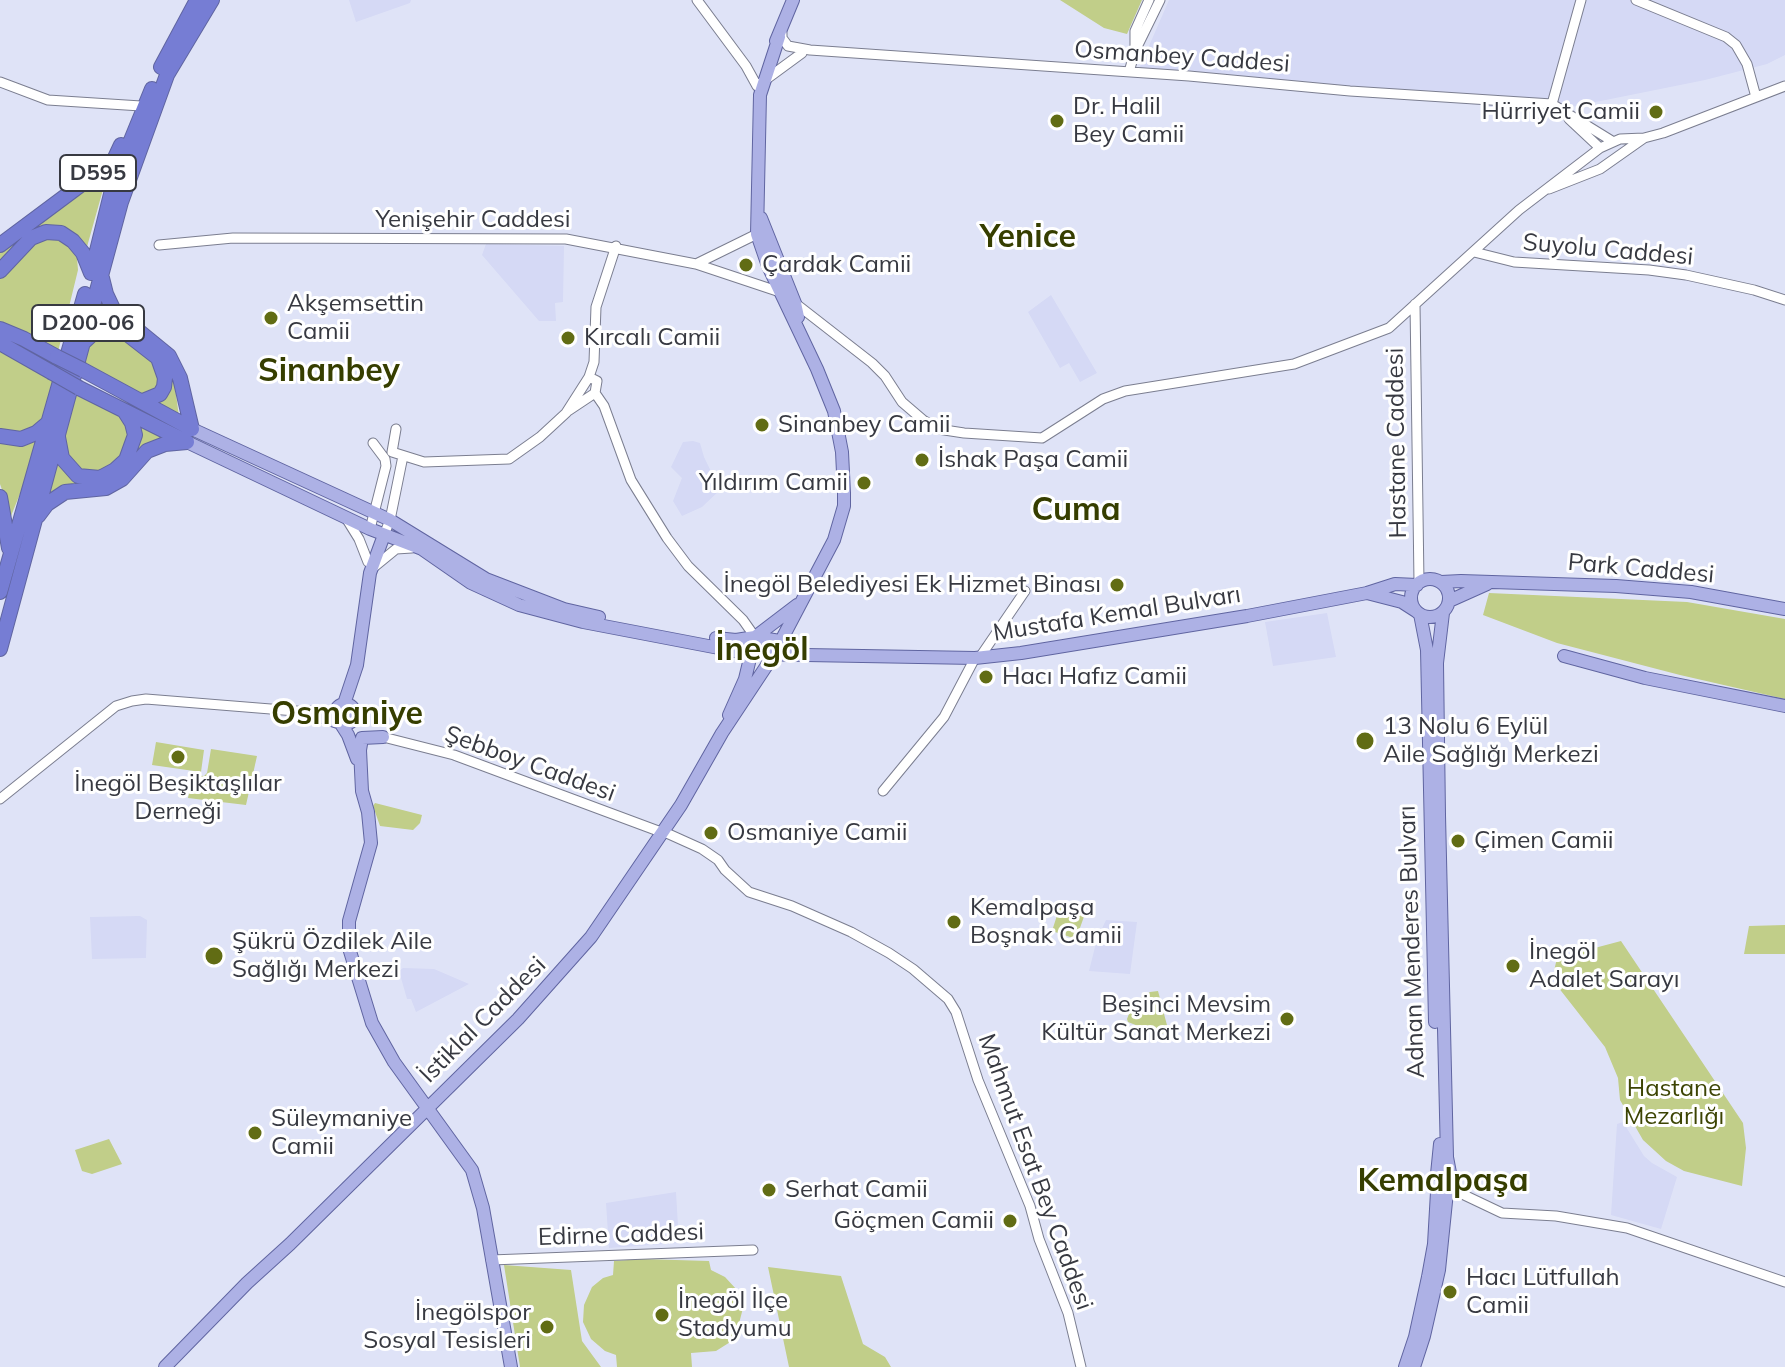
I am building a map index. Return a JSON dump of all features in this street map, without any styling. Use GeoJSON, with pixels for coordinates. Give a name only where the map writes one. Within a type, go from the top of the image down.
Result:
{"type":"FeatureCollection","features":[{"type":"Feature","properties":{"kind":"highway","name":"D200-06"},"geometry":{"type":"LineString","coordinates":[[0,592],[82,345],[114,182],[159,70],[197,0]]}},
{"type":"Feature","properties":{"kind":"highway","name":"D200-06"},"geometry":{"type":"LineString","coordinates":[[0,649],[33,522],[53,428],[96,273],[167,75],[212,0]]}},
{"type":"Feature","properties":{"kind":"highway","name":"D595"},"geometry":{"type":"LineString","coordinates":[[0,245],[114,160],[159,70]]}},
{"type":"Feature","properties":{"kind":"highway"},"geometry":{"type":"LineString","coordinates":[[0,271],[31,238],[46,232],[61,233],[73,241],[96,273],[114,311],[169,356],[180,378],[190,435]]}},
{"type":"Feature","properties":{"kind":"highway"},"geometry":{"type":"LineString","coordinates":[[82,345],[99,328],[110,326],[122,330],[158,358],[165,378],[164,387],[160,394],[143,401]]}},
{"type":"Feature","properties":{"kind":"highway"},"geometry":{"type":"LineString","coordinates":[[1,340],[57,357],[83,370],[143,401],[190,435]]}},
{"type":"Feature","properties":{"kind":"highway"},"geometry":{"type":"LineString","coordinates":[[1,340],[51,372],[125,412],[190,435]]}},
{"type":"Feature","properties":{"kind":"highway"},"geometry":{"type":"LineString","coordinates":[[0,436],[21,439],[53,428],[62,458],[78,476],[100,478],[126,460],[131,447],[135,435],[125,412]]}},
{"type":"Feature","properties":{"kind":"highway"},"geometry":{"type":"LineString","coordinates":[[33,522],[47,504],[65,492],[106,488],[122,479],[147,451],[190,435]]}},
{"type":"Feature","properties":{"kind":"highway"},"geometry":{"type":"LineString","coordinates":[[0,497],[10,556]]}},
{"type":"Feature","properties":{"kind":"main road"},"geometry":{"type":"LineString","coordinates":[[793,0],[769,69],[760,85],[757,234],[803,340]]}},
{"type":"Feature","properties":{"kind":"main road"},"geometry":{"type":"LineString","coordinates":[[757,204],[795,303],[803,340]]}},
{"type":"Feature","properties":{"kind":"main road","name":"İstiklal Caddesi"},"geometry":{"type":"LineString","coordinates":[[165,1367],[565,969],[591,937],[681,805],[722,733],[773,656],[834,540],[844,506],[842,452],[834,411],[803,340]]}},
{"type":"Feature","properties":{"kind":"main road"},"geometry":{"type":"LineString","coordinates":[[190,435],[390,520],[486,579],[538,600],[564,609],[723,643]]}},
{"type":"Feature","properties":{"kind":"main road"},"geometry":{"type":"LineString","coordinates":[[190,435],[346,518],[422,549],[471,583],[519,605],[583,622],[723,643],[755,637],[780,641]]}},
{"type":"Feature","properties":{"kind":"main road"},"geometry":{"type":"LineString","coordinates":[[308,712],[343,727],[351,723],[369,568],[370,529]]}},
{"type":"Feature","properties":{"kind":"main road"},"geometry":{"type":"LineString","coordinates":[[369,568],[384,535]]}},
{"type":"Feature","properties":{"kind":"main road"},"geometry":{"type":"LineString","coordinates":[[1367,593],[1402,602],[1418,612],[1432,617],[1443,613],[1449,601],[1447,590],[1441,582],[1431,579],[1418,584],[1411,599],[1418,612]]}},
{"type":"Feature","properties":{"kind":"main road","name":"Park Caddesi"},"geometry":{"type":"LineString","coordinates":[[1441,582],[1616,586],[1691,592],[1785,609]]}},
{"type":"Feature","properties":{"kind":"main road"},"geometry":{"type":"LineString","coordinates":[[1449,601],[1491,582]]}},
{"type":"Feature","properties":{"kind":"main road","name":"Mustafa Kemal Bulvarı"},"geometry":{"type":"LineString","coordinates":[[723,643],[750,654],[773,656],[978,658],[1157,633],[1367,593],[1395,584],[1418,584]]}},
{"type":"Feature","properties":{"kind":"main road"},"geometry":{"type":"LineString","coordinates":[[722,733],[745,679],[755,637],[800,603]]}},
{"type":"Feature","properties":{"kind":"main road","name":"Adnan Menderes Bulvarı"},"geometry":{"type":"LineString","coordinates":[[1414,1367],[1439,1270],[1447,1187],[1443,950],[1437,922],[1427,650],[1418,612]]}},
{"type":"Feature","properties":{"kind":"main road","name":"Adnan Menderes Bulvarı"},"geometry":{"type":"LineString","coordinates":[[1443,613],[1437,663],[1440,1153],[1432,1184],[1447,1187]]}},
{"type":"Feature","properties":{"kind":"main road"},"geometry":{"type":"LineString","coordinates":[[1564,656],[1645,678],[1785,706]]}},
{"type":"Feature","properties":{"kind":"main road"},"geometry":{"type":"LineString","coordinates":[[308,712],[353,716],[383,737]]}},
{"type":"Feature","properties":{"kind":"main road"},"geometry":{"type":"LineString","coordinates":[[353,716],[335,716],[360,765]]}},
{"type":"Feature","properties":{"kind":"main road"},"geometry":{"type":"LineString","coordinates":[[343,727],[353,716]]}},
{"type":"Feature","properties":{"kind":"main road"},"geometry":{"type":"LineString","coordinates":[[353,716],[371,843],[349,921],[349,948],[372,1023],[394,1062],[472,1170],[483,1208],[511,1367]]}},
{"type":"Feature","properties":{"kind":"main road","name":"Adnan Menderes Bulvarı"},"geometry":{"type":"LineString","coordinates":[[1405,1367],[1415,1337],[1447,1187]]}},
{"type":"Feature","properties":{"kind":"street"},"geometry":{"type":"LineString","coordinates":[[697,0],[760,85]]}},
{"type":"Feature","properties":{"kind":"street"},"geometry":{"type":"LineString","coordinates":[[1135,51],[1135,31],[1149,0]]}},
{"type":"Feature","properties":{"kind":"street"},"geometry":{"type":"LineString","coordinates":[[1129,72],[1135,51],[1160,0]]}},
{"type":"Feature","properties":{"kind":"street"},"geometry":{"type":"LineString","coordinates":[[1581,0],[1552,104],[1600,148]]}},
{"type":"Feature","properties":{"kind":"street"},"geometry":{"type":"LineString","coordinates":[[1636,0],[1726,37],[1736,45],[1747,64],[1756,97]]}},
{"type":"Feature","properties":{"kind":"street"},"geometry":{"type":"LineString","coordinates":[[780,34],[788,46],[806,51]]}},
{"type":"Feature","properties":{"kind":"street"},"geometry":{"type":"LineString","coordinates":[[746,66],[769,69],[806,51]]}},
{"type":"Feature","properties":{"kind":"street","name":"Osmanbey Caddesi"},"geometry":{"type":"LineString","coordinates":[[806,51],[1552,104],[1612,141]]}},
{"type":"Feature","properties":{"kind":"street"},"geometry":{"type":"LineString","coordinates":[[0,82],[48,100],[141,106]]}},
{"type":"Feature","properties":{"kind":"street"},"geometry":{"type":"LineString","coordinates":[[795,303],[872,363],[902,402],[938,429],[1042,438],[1103,399],[1125,391],[1294,364],[1389,328],[1540,193],[1600,148],[1612,141],[1644,138],[1785,86]]}},
{"type":"Feature","properties":{"kind":"street"},"geometry":{"type":"LineString","coordinates":[[1540,193],[1600,169],[1644,138]]}},
{"type":"Feature","properties":{"kind":"street"},"geometry":{"type":"LineString","coordinates":[[696,264],[757,234]]}},
{"type":"Feature","properties":{"kind":"street","name":"Yenişehir Caddesi"},"geometry":{"type":"LineString","coordinates":[[159,245],[233,238],[566,239],[616,246],[696,264],[780,292]]}},
{"type":"Feature","properties":{"kind":"street"},"geometry":{"type":"LineString","coordinates":[[566,413],[586,382],[594,362],[596,307],[616,246]]}},
{"type":"Feature","properties":{"kind":"street","name":"Suyolu Caddesi"},"geometry":{"type":"LineString","coordinates":[[1474,252],[1514,262],[1686,275],[1785,300]]}},
{"type":"Feature","properties":{"kind":"street","name":"Hastane Caddesi"},"geometry":{"type":"LineString","coordinates":[[1415,304],[1418,584]]}},
{"type":"Feature","properties":{"kind":"street"},"geometry":{"type":"LineString","coordinates":[[586,382],[585,392],[604,406],[631,480],[667,538],[688,566],[743,620],[755,637]]}},
{"type":"Feature","properties":{"kind":"street"},"geometry":{"type":"LineString","coordinates":[[400,474],[431,462],[509,459],[593,395]]}},
{"type":"Feature","properties":{"kind":"street"},"geometry":{"type":"LineString","coordinates":[[396,429],[392,452],[431,462]]}},
{"type":"Feature","properties":{"kind":"street"},"geometry":{"type":"LineString","coordinates":[[370,529],[386,466],[385,459],[373,443]]}},
{"type":"Feature","properties":{"kind":"street"},"geometry":{"type":"LineString","coordinates":[[384,535],[400,474],[400,455]]}},
{"type":"Feature","properties":{"kind":"street"},"geometry":{"type":"LineString","coordinates":[[359,507],[380,496],[400,455]]}},
{"type":"Feature","properties":{"kind":"street"},"geometry":{"type":"LineString","coordinates":[[393,503],[407,531]]}},
{"type":"Feature","properties":{"kind":"street"},"geometry":{"type":"LineString","coordinates":[[346,518],[359,539],[369,568],[396,549],[422,549]]}},
{"type":"Feature","properties":{"kind":"street"},"geometry":{"type":"LineString","coordinates":[[883,791],[944,717],[978,658],[1025,591]]}},
{"type":"Feature","properties":{"kind":"street"},"geometry":{"type":"LineString","coordinates":[[723,643],[741,658],[745,666],[745,679]]}},
{"type":"Feature","properties":{"kind":"street"},"geometry":{"type":"LineString","coordinates":[[0,799],[116,706],[132,701],[146,699],[308,712]]}},
{"type":"Feature","properties":{"kind":"street","name":"Şebboy Caddesi"},"geometry":{"type":"LineString","coordinates":[[383,737],[454,755],[702,849],[718,860],[749,892],[792,906],[864,939],[913,969],[943,995]]}},
{"type":"Feature","properties":{"kind":"street","name":"Mahmut Esat Bey Caddesi"},"geometry":{"type":"LineString","coordinates":[[943,995],[956,1012],[978,1080],[1030,1206],[1039,1239],[1068,1313],[1081,1367]]}},
{"type":"Feature","properties":{"kind":"street"},"geometry":{"type":"LineString","coordinates":[[1447,1187],[1502,1213],[1556,1216],[1627,1228],[1785,1282]]}},
{"type":"Feature","properties":{"kind":"street","name":"Edirne Caddesi"},"geometry":{"type":"LineString","coordinates":[[491,1260],[753,1250]]}},
{"type":"Feature","properties":{"kind":"shaded area"},"geometry":{"type":"Polygon","coordinates":[[[349,0],[411,0],[410,3],[356,22],[349,0]]]}},
{"type":"Feature","properties":{"kind":"shaded area"},"geometry":{"type":"Polygon","coordinates":[[[1169,0],[1785,0],[1785,55],[1767,64],[1705,80],[1546,112],[1139,69],[1169,0]]]}},
{"type":"Feature","properties":{"kind":"shaded area"},"geometry":{"type":"Polygon","coordinates":[[[486,244],[564,246],[563,302],[555,303],[556,321],[539,321],[482,255],[486,244]]]}},
{"type":"Feature","properties":{"kind":"shaded area"},"geometry":{"type":"Polygon","coordinates":[[[1051,295],[1097,373],[1080,382],[1069,363],[1060,368],[1028,312],[1051,295]]]}},
{"type":"Feature","properties":{"kind":"shaded area"},"geometry":{"type":"Polygon","coordinates":[[[683,442],[700,443],[720,490],[702,507],[682,516],[673,501],[682,478],[671,467],[683,442]]]}},
{"type":"Feature","properties":{"kind":"shaded area"},"geometry":{"type":"Polygon","coordinates":[[[1327,613],[1336,657],[1273,666],[1265,622],[1327,613]]]}},
{"type":"Feature","properties":{"kind":"shaded area"},"geometry":{"type":"Polygon","coordinates":[[[140,916],[147,920],[146,958],[92,959],[90,917],[140,916]]]}},
{"type":"Feature","properties":{"kind":"shaded area"},"geometry":{"type":"Polygon","coordinates":[[[1106,920],[1137,922],[1130,974],[1089,971],[1097,939],[1106,920]]]}},
{"type":"Feature","properties":{"kind":"shaded area"},"geometry":{"type":"Polygon","coordinates":[[[403,968],[434,969],[469,984],[416,1012],[411,999],[407,999],[399,971],[403,968]]]}},
{"type":"Feature","properties":{"kind":"shaded area"},"geometry":{"type":"Polygon","coordinates":[[[1623,1122],[1644,1156],[1677,1177],[1661,1229],[1611,1215],[1617,1124],[1623,1122]]]}},
{"type":"Feature","properties":{"kind":"shaded area"},"geometry":{"type":"Polygon","coordinates":[[[676,1192],[679,1243],[609,1248],[606,1203],[676,1192]]]}},
{"type":"Feature","properties":{"kind":"green space"},"geometry":{"type":"Polygon","coordinates":[[[1060,0],[1142,0],[1127,34],[1104,28],[1060,0]]]}},
{"type":"Feature","properties":{"kind":"green space"},"geometry":{"type":"Polygon","coordinates":[[[109,168],[85,254],[47,226],[0,264],[0,249],[109,168]]]}},
{"type":"Feature","properties":{"kind":"green space"},"geometry":{"type":"Polygon","coordinates":[[[58,239],[69,245],[77,258],[78,270],[57,356],[0,324],[0,276],[34,243],[58,239]]]}},
{"type":"Feature","properties":{"kind":"green space"},"geometry":{"type":"Polygon","coordinates":[[[122,330],[174,379],[179,417],[151,404],[165,378],[152,398],[75,366],[89,335],[122,330]]]}},
{"type":"Feature","properties":{"kind":"green space"},"geometry":{"type":"Polygon","coordinates":[[[0,343],[61,378],[49,422],[11,516],[0,484],[0,343]]]}},
{"type":"Feature","properties":{"kind":"green space"},"geometry":{"type":"Polygon","coordinates":[[[70,383],[187,442],[165,444],[47,504],[70,383]]]}},
{"type":"Feature","properties":{"kind":"green space"},"geometry":{"type":"Polygon","coordinates":[[[1489,593],[1687,602],[1785,619],[1785,699],[1557,643],[1483,615],[1489,593]]]}},
{"type":"Feature","properties":{"kind":"green space","name":"İnegöl Beşiktaşlılar Derneği"},"geometry":{"type":"Polygon","coordinates":[[[156,742],[204,750],[201,772],[152,765],[156,742]]]}},
{"type":"Feature","properties":{"kind":"green space"},"geometry":{"type":"Polygon","coordinates":[[[211,749],[257,756],[246,805],[188,798],[192,775],[204,776],[207,773],[211,749]]]}},
{"type":"Feature","properties":{"kind":"green space"},"geometry":{"type":"Polygon","coordinates":[[[375,803],[422,815],[420,823],[413,830],[380,826],[373,806],[375,803]]]}},
{"type":"Feature","properties":{"kind":"green space"},"geometry":{"type":"Polygon","coordinates":[[[1061,903],[1086,911],[1076,939],[1052,931],[1061,903]]]}},
{"type":"Feature","properties":{"kind":"green space"},"geometry":{"type":"Polygon","coordinates":[[[1785,925],[1785,954],[1744,954],[1749,926],[1785,925]]]}},
{"type":"Feature","properties":{"kind":"green space","name":"Hastane Mezarlığı"},"geometry":{"type":"Polygon","coordinates":[[[1621,941],[1743,1123],[1746,1148],[1742,1186],[1684,1171],[1666,1161],[1643,1140],[1620,1100],[1618,1078],[1605,1047],[1558,987],[1554,971],[1557,958],[1621,941]]]}},
{"type":"Feature","properties":{"kind":"green space"},"geometry":{"type":"Polygon","coordinates":[[[1158,991],[1168,1029],[1161,1035],[1127,1019],[1133,1003],[1150,992],[1158,991]]]}},
{"type":"Feature","properties":{"kind":"green space"},"geometry":{"type":"Polygon","coordinates":[[[109,1139],[122,1164],[92,1174],[82,1171],[75,1150],[109,1139]]]}},
{"type":"Feature","properties":{"kind":"green space","name":"İnegöl İlçe Stadyumu"},"geometry":{"type":"Polygon","coordinates":[[[614,1261],[709,1261],[711,1270],[725,1277],[737,1290],[743,1308],[735,1339],[716,1351],[691,1353],[692,1367],[617,1367],[616,1355],[605,1351],[591,1339],[583,1322],[584,1305],[592,1287],[613,1275],[614,1261]]]}},
{"type":"Feature","properties":{"kind":"green space","name":"İnegölspor Sosyal Tesisleri"},"geometry":{"type":"Polygon","coordinates":[[[504,1265],[571,1270],[582,1341],[601,1367],[520,1367],[504,1265]]]}},
{"type":"Feature","properties":{"kind":"green space"},"geometry":{"type":"Polygon","coordinates":[[[768,1267],[841,1276],[863,1344],[885,1357],[891,1367],[789,1367],[768,1267]]]}},
{"type":"Feature","properties":{"kind":"place","name":"Hürriyet Camii"},"geometry":{"type":"Point","coordinates":[1656,112]}},
{"type":"Feature","properties":{"kind":"place","name":"Dr. Halil Bey Camii"},"geometry":{"type":"Point","coordinates":[1057,121]}},
{"type":"Feature","properties":{"kind":"place","name":"Çardak Camii"},"geometry":{"type":"Point","coordinates":[746,265]}},
{"type":"Feature","properties":{"kind":"place","name":"Akşemsettin Camii"},"geometry":{"type":"Point","coordinates":[271,318]}},
{"type":"Feature","properties":{"kind":"place","name":"Kırcalı Camii"},"geometry":{"type":"Point","coordinates":[568,338]}},
{"type":"Feature","properties":{"kind":"place","name":"Sinanbey Camii"},"geometry":{"type":"Point","coordinates":[762,425]}},
{"type":"Feature","properties":{"kind":"place","name":"İshak Paşa Camii"},"geometry":{"type":"Point","coordinates":[922,460]}},
{"type":"Feature","properties":{"kind":"place","name":"Yıldırım Camii"},"geometry":{"type":"Point","coordinates":[864,483]}},
{"type":"Feature","properties":{"kind":"place","name":"İnegöl Belediyesi Ek Hizmet Binası"},"geometry":{"type":"Point","coordinates":[1117,585]}},
{"type":"Feature","properties":{"kind":"place","name":"Hacı Hafız Camii"},"geometry":{"type":"Point","coordinates":[986,677]}},
{"type":"Feature","properties":{"kind":"place","name":"13 Nolu 6 Eylül Aile Sağlığı Merkezi"},"geometry":{"type":"Point","coordinates":[1365,741]}},
{"type":"Feature","properties":{"kind":"place","name":"İnegöl Beşiktaşlılar Derneği"},"geometry":{"type":"Point","coordinates":[178,757]}},
{"type":"Feature","properties":{"kind":"place","name":"Osmaniye Camii"},"geometry":{"type":"Point","coordinates":[711,833]}},
{"type":"Feature","properties":{"kind":"place","name":"Çimen Camii"},"geometry":{"type":"Point","coordinates":[1458,841]}},
{"type":"Feature","properties":{"kind":"place","name":"Kemalpaşa Boşnak Camii"},"geometry":{"type":"Point","coordinates":[954,922]}},
{"type":"Feature","properties":{"kind":"place","name":"Şükrü Özdilek Aile Sağlığı Merkezi"},"geometry":{"type":"Point","coordinates":[214,956]}},
{"type":"Feature","properties":{"kind":"place","name":"İnegöl Adalet Sarayı"},"geometry":{"type":"Point","coordinates":[1513,966]}},
{"type":"Feature","properties":{"kind":"place","name":"Beşinci Mevsim Kültür Sanat Merkezi"},"geometry":{"type":"Point","coordinates":[1287,1019]}},
{"type":"Feature","properties":{"kind":"place","name":"Süleymaniye Camii"},"geometry":{"type":"Point","coordinates":[255,1133]}},
{"type":"Feature","properties":{"kind":"place","name":"Serhat Camii"},"geometry":{"type":"Point","coordinates":[769,1190]}},
{"type":"Feature","properties":{"kind":"place","name":"Göçmen Camii"},"geometry":{"type":"Point","coordinates":[1010,1221]}},
{"type":"Feature","properties":{"kind":"place","name":"Hacı Lütfullah Camii"},"geometry":{"type":"Point","coordinates":[1450,1292]}},
{"type":"Feature","properties":{"kind":"place","name":"İnegöl İlçe Stadyumu"},"geometry":{"type":"Point","coordinates":[662,1315]}},
{"type":"Feature","properties":{"kind":"place","name":"İnegölspor Sosyal Tesisleri"},"geometry":{"type":"Point","coordinates":[547,1327]}},
{"type":"Feature","properties":{"kind":"district","name":"Yenice"},"geometry":{"type":"Point","coordinates":[1028,237]}},
{"type":"Feature","properties":{"kind":"district","name":"Sinanbey"},"geometry":{"type":"Point","coordinates":[329,371]}},
{"type":"Feature","properties":{"kind":"district","name":"Cuma"},"geometry":{"type":"Point","coordinates":[1076,510]}},
{"type":"Feature","properties":{"kind":"district","name":"İnegöl"},"geometry":{"type":"Point","coordinates":[762,650]}},
{"type":"Feature","properties":{"kind":"district","name":"Osmaniye"},"geometry":{"type":"Point","coordinates":[347,714]}},
{"type":"Feature","properties":{"kind":"district","name":"Kemalpaşa"},"geometry":{"type":"Point","coordinates":[1443,1181]}}]}
